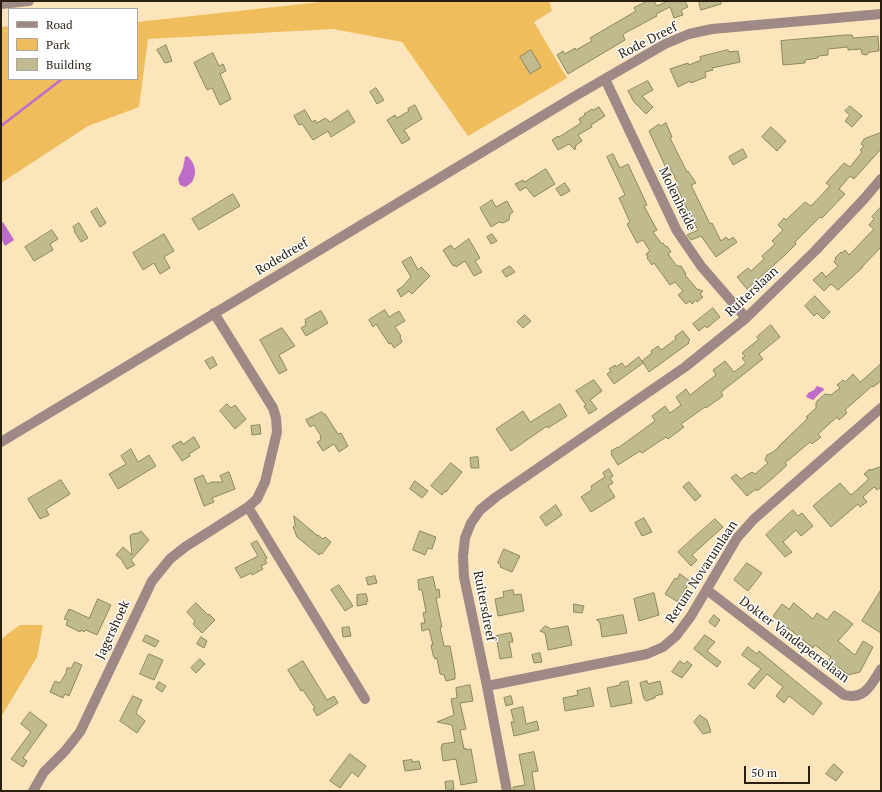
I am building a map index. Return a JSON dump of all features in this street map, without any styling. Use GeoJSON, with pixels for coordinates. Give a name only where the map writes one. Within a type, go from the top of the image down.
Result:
{"type":"FeatureCollection","features":[{"type":"Feature","properties":{"kind":"street"},"geometry":{"type":"LineString","coordinates":[[1,4],[29,1]]}},
{"type":"Feature","properties":{"kind":"street","name":"Rode Dreef"},"geometry":{"type":"LineString","coordinates":[[577,95],[665,44],[697,32],[770,23],[881,14]]}},
{"type":"Feature","properties":{"kind":"street","name":"Molenheide"},"geometry":{"type":"LineString","coordinates":[[605,78],[677,231],[700,266],[746,318]]}},
{"type":"Feature","properties":{"kind":"street","name":"Rodedreef"},"geometry":{"type":"LineString","coordinates":[[1,442],[577,95]]}},
{"type":"Feature","properties":{"kind":"street","name":"Ruiterslaan"},"geometry":{"type":"LineString","coordinates":[[626,408],[685,367],[746,318],[815,251],[881,179]]}},
{"type":"Feature","properties":{"kind":"street","name":"Jagershoek"},"geometry":{"type":"LineString","coordinates":[[33,791],[44,772],[65,751],[80,732],[152,581],[170,559],[185,546],[248,507],[257,499],[265,482],[277,432],[276,418],[273,408],[214,313]]}},
{"type":"Feature","properties":{"kind":"street","name":"Ruitersdreef"},"geometry":{"type":"LineString","coordinates":[[507,791],[464,577],[465,538],[470,523],[480,510],[496,497],[626,408]]}},
{"type":"Feature","properties":{"kind":"street","name":"Rerum Novarumlaan"},"geometry":{"type":"LineString","coordinates":[[487,686],[647,654],[663,647],[676,636],[691,616],[737,538],[754,519],[881,408]]}},
{"type":"Feature","properties":{"kind":"street"},"geometry":{"type":"LineString","coordinates":[[248,507],[365,699]]}},
{"type":"Feature","properties":{"kind":"street","name":"Dokter Vandeperrelaan"},"geometry":{"type":"LineString","coordinates":[[707,590],[844,694],[851,696],[862,694],[869,689],[881,669]]}},
{"type":"Feature","properties":{"kind":"green space"},"geometry":{"type":"Polygon","coordinates":[[[330,1],[549,1],[552,11],[534,22],[567,78],[468,136],[402,42],[333,29],[148,39],[139,107],[88,126],[1,183],[1,27],[8,26],[8,80],[138,80],[138,22],[330,1]]]}},
{"type":"Feature","properties":{"kind":"green space"},"geometry":{"type":"Polygon","coordinates":[[[20,625],[43,625],[37,657],[1,717],[1,639],[20,625]]]}},
{"type":"Feature","properties":{"kind":"shaded area"},"geometry":{"type":"Polygon","coordinates":[[[187,156],[191,159],[195,168],[195,173],[192,181],[185,187],[180,185],[178,179],[183,168],[185,157],[187,156]]]}},
{"type":"Feature","properties":{"kind":"shaded area"},"geometry":{"type":"Polygon","coordinates":[[[3,222],[14,240],[5,246],[1,239],[1,223],[3,222]]]}},
{"type":"Feature","properties":{"kind":"shaded area"},"geometry":{"type":"Polygon","coordinates":[[[817,386],[823,388],[824,390],[813,400],[806,397],[808,393],[814,390],[817,386]]]}},
{"type":"Feature","properties":{"kind":"building"},"geometry":{"type":"Polygon","coordinates":[[[648,1],[654,1],[657,6],[668,1],[685,1],[688,7],[681,10],[683,15],[674,18],[670,7],[656,14],[657,16],[625,33],[623,35],[625,40],[568,74],[557,55],[563,51],[565,54],[575,48],[576,50],[592,41],[590,38],[636,11],[634,8],[648,1]]]}},
{"type":"Feature","properties":{"kind":"building"},"geometry":{"type":"Polygon","coordinates":[[[699,1],[721,1],[721,4],[701,10],[699,1]]]}},
{"type":"Feature","properties":{"kind":"building"},"geometry":{"type":"Polygon","coordinates":[[[852,35],[853,38],[878,36],[879,51],[870,52],[866,55],[862,54],[861,49],[848,50],[848,47],[828,49],[828,55],[805,60],[805,63],[783,65],[781,41],[852,35]]]}},
{"type":"Feature","properties":{"kind":"building"},"geometry":{"type":"Polygon","coordinates":[[[166,45],[172,61],[165,63],[157,50],[166,45]]]}},
{"type":"Feature","properties":{"kind":"building"},"geometry":{"type":"Polygon","coordinates":[[[531,50],[541,67],[530,74],[520,57],[531,50]]]}},
{"type":"Feature","properties":{"kind":"building"},"geometry":{"type":"Polygon","coordinates":[[[728,50],[729,52],[738,51],[740,62],[712,68],[713,70],[705,72],[706,77],[691,83],[690,81],[678,87],[670,69],[688,63],[689,65],[701,60],[700,57],[728,50]]]}},
{"type":"Feature","properties":{"kind":"building"},"geometry":{"type":"Polygon","coordinates":[[[213,53],[219,66],[223,64],[226,71],[220,74],[231,99],[220,105],[212,88],[207,90],[194,63],[213,53]]]}},
{"type":"Feature","properties":{"kind":"building"},"geometry":{"type":"Polygon","coordinates":[[[648,81],[653,90],[642,96],[653,107],[646,114],[634,102],[628,91],[648,81]]]}},
{"type":"Feature","properties":{"kind":"building"},"geometry":{"type":"Polygon","coordinates":[[[376,88],[384,100],[377,104],[370,92],[376,88]]]}},
{"type":"Feature","properties":{"kind":"building"},"geometry":{"type":"Polygon","coordinates":[[[415,105],[422,119],[404,130],[410,139],[402,144],[387,120],[395,115],[397,118],[409,111],[408,109],[415,105]]]}},
{"type":"Feature","properties":{"kind":"building"},"geometry":{"type":"Polygon","coordinates":[[[850,106],[862,116],[852,127],[845,121],[850,115],[845,111],[850,106]]]}},
{"type":"Feature","properties":{"kind":"building"},"geometry":{"type":"Polygon","coordinates":[[[599,107],[605,116],[591,125],[592,127],[578,135],[582,141],[576,145],[575,150],[569,144],[558,150],[552,140],[581,123],[579,119],[585,115],[584,114],[599,107]]]}},
{"type":"Feature","properties":{"kind":"building"},"geometry":{"type":"Polygon","coordinates":[[[305,110],[312,122],[315,120],[317,123],[325,118],[330,122],[348,110],[355,122],[331,137],[328,131],[313,140],[302,124],[299,125],[294,116],[305,110]]]}},
{"type":"Feature","properties":{"kind":"building"},"geometry":{"type":"Polygon","coordinates":[[[666,123],[672,137],[670,138],[687,172],[688,171],[696,183],[691,185],[710,224],[712,223],[721,241],[726,237],[729,240],[733,237],[737,242],[716,257],[701,236],[691,240],[687,235],[698,230],[676,185],[678,184],[669,166],[666,168],[649,131],[659,124],[660,126],[666,123]]]}},
{"type":"Feature","properties":{"kind":"building"},"geometry":{"type":"Polygon","coordinates":[[[771,127],[786,141],[777,151],[762,137],[771,127]]]}},
{"type":"Feature","properties":{"kind":"building"},"geometry":{"type":"Polygon","coordinates":[[[881,133],[881,149],[854,179],[850,176],[839,189],[845,194],[822,218],[820,217],[795,242],[796,244],[784,256],[747,289],[737,277],[748,268],[751,271],[764,259],[762,256],[775,244],[772,241],[783,230],[778,225],[784,218],[786,220],[805,202],[811,206],[830,186],[826,183],[844,163],[850,167],[862,152],[860,150],[864,146],[861,144],[864,139],[881,133]]]}},
{"type":"Feature","properties":{"kind":"building"},"geometry":{"type":"Polygon","coordinates":[[[743,149],[747,157],[733,165],[729,157],[743,149]]]}},
{"type":"Feature","properties":{"kind":"building"},"geometry":{"type":"Polygon","coordinates":[[[613,154],[620,168],[628,164],[647,205],[644,206],[657,230],[653,232],[662,244],[663,243],[666,247],[667,246],[671,252],[668,254],[677,266],[681,266],[686,274],[685,275],[697,289],[703,291],[700,294],[703,297],[697,302],[696,300],[692,304],[690,301],[686,304],[678,295],[683,291],[675,282],[670,285],[654,263],[652,265],[647,258],[648,257],[646,254],[650,251],[643,240],[637,243],[627,224],[630,222],[619,198],[625,195],[607,157],[613,154]]]}},
{"type":"Feature","properties":{"kind":"building"},"geometry":{"type":"Polygon","coordinates":[[[546,169],[555,184],[534,197],[526,187],[520,191],[515,184],[523,180],[524,182],[546,169]]]}},
{"type":"Feature","properties":{"kind":"building"},"geometry":{"type":"Polygon","coordinates":[[[565,183],[570,191],[561,196],[556,189],[565,183]]]}},
{"type":"Feature","properties":{"kind":"building"},"geometry":{"type":"Polygon","coordinates":[[[233,194],[240,206],[199,230],[192,219],[233,194]]]}},
{"type":"Feature","properties":{"kind":"building"},"geometry":{"type":"Polygon","coordinates":[[[492,200],[496,207],[507,201],[513,212],[510,214],[509,220],[503,223],[499,222],[491,227],[480,208],[492,200]]]}},
{"type":"Feature","properties":{"kind":"building"},"geometry":{"type":"Polygon","coordinates":[[[881,207],[881,247],[863,267],[838,290],[831,284],[824,291],[813,280],[822,272],[826,277],[838,266],[834,262],[836,259],[835,258],[841,252],[842,253],[845,250],[849,255],[874,229],[869,225],[874,219],[872,217],[881,207]]]}},
{"type":"Feature","properties":{"kind":"building"},"geometry":{"type":"Polygon","coordinates":[[[97,208],[106,223],[100,227],[91,212],[97,208]]]}},
{"type":"Feature","properties":{"kind":"building"},"geometry":{"type":"Polygon","coordinates":[[[79,223],[88,238],[81,242],[73,227],[79,223]]]}},
{"type":"Feature","properties":{"kind":"building"},"geometry":{"type":"Polygon","coordinates":[[[52,230],[58,239],[50,244],[53,250],[34,261],[25,247],[52,230]]]}},
{"type":"Feature","properties":{"kind":"building"},"geometry":{"type":"Polygon","coordinates":[[[164,234],[174,251],[164,257],[170,268],[160,274],[154,263],[143,270],[133,253],[164,234]]]}},
{"type":"Feature","properties":{"kind":"building"},"geometry":{"type":"Polygon","coordinates":[[[492,234],[497,241],[491,244],[487,237],[492,234]]]}},
{"type":"Feature","properties":{"kind":"building"},"geometry":{"type":"Polygon","coordinates":[[[469,239],[480,258],[475,261],[482,272],[474,276],[465,261],[456,267],[455,265],[453,266],[443,250],[451,245],[454,249],[469,239]]]}},
{"type":"Feature","properties":{"kind":"building"},"geometry":{"type":"Polygon","coordinates":[[[411,257],[418,270],[421,267],[430,276],[412,294],[409,291],[401,297],[397,290],[402,287],[411,277],[402,262],[411,257]]]}},
{"type":"Feature","properties":{"kind":"building"},"geometry":{"type":"Polygon","coordinates":[[[510,266],[515,272],[506,277],[502,271],[510,266]]]}},
{"type":"Feature","properties":{"kind":"building"},"geometry":{"type":"Polygon","coordinates":[[[815,296],[830,312],[823,319],[817,313],[814,316],[805,306],[815,296]]]}},
{"type":"Feature","properties":{"kind":"building"},"geometry":{"type":"Polygon","coordinates":[[[713,308],[720,317],[707,328],[705,326],[699,331],[693,324],[713,308]]]}},
{"type":"Feature","properties":{"kind":"building"},"geometry":{"type":"Polygon","coordinates":[[[385,310],[389,317],[399,311],[405,321],[395,327],[401,336],[402,342],[394,348],[391,343],[389,344],[376,324],[373,327],[369,320],[385,310]]]}},
{"type":"Feature","properties":{"kind":"building"},"geometry":{"type":"Polygon","coordinates":[[[321,311],[328,323],[306,336],[301,328],[306,325],[305,320],[321,311]]]}},
{"type":"Feature","properties":{"kind":"building"},"geometry":{"type":"Polygon","coordinates":[[[525,315],[531,321],[523,328],[517,322],[525,315]]]}},
{"type":"Feature","properties":{"kind":"building"},"geometry":{"type":"Polygon","coordinates":[[[771,325],[780,337],[759,354],[763,359],[721,392],[723,396],[681,424],[684,427],[668,439],[666,437],[642,453],[640,451],[618,465],[611,454],[611,451],[618,448],[655,421],[652,416],[665,406],[670,413],[681,405],[676,397],[686,389],[690,395],[716,375],[713,370],[725,361],[734,372],[746,363],[742,358],[745,356],[742,353],[759,339],[757,337],[771,325]]]}},
{"type":"Feature","properties":{"kind":"building"},"geometry":{"type":"Polygon","coordinates":[[[282,328],[295,346],[279,355],[287,370],[279,374],[260,340],[282,328]]]}},
{"type":"Feature","properties":{"kind":"building"},"geometry":{"type":"Polygon","coordinates":[[[683,331],[690,340],[688,342],[689,343],[649,372],[642,361],[652,353],[651,351],[658,346],[661,350],[676,339],[675,337],[683,331]]]}},
{"type":"Feature","properties":{"kind":"building"},"geometry":{"type":"Polygon","coordinates":[[[213,357],[217,365],[210,369],[205,361],[213,357]]]}},
{"type":"Feature","properties":{"kind":"building"},"geometry":{"type":"Polygon","coordinates":[[[639,357],[643,363],[614,384],[607,374],[611,371],[609,369],[622,363],[625,367],[639,357]]]}},
{"type":"Feature","properties":{"kind":"building"},"geometry":{"type":"Polygon","coordinates":[[[881,364],[881,381],[873,387],[872,386],[845,410],[847,413],[839,420],[837,417],[818,434],[821,437],[812,444],[810,442],[785,463],[787,465],[757,491],[756,489],[747,496],[731,478],[736,474],[741,479],[752,472],[755,474],[768,463],[765,460],[767,455],[779,447],[808,418],[806,417],[816,408],[816,402],[825,394],[831,395],[840,388],[837,385],[843,380],[845,382],[853,374],[860,382],[881,364]]]}},
{"type":"Feature","properties":{"kind":"building"},"geometry":{"type":"Polygon","coordinates":[[[594,380],[602,391],[590,400],[597,409],[589,414],[584,406],[586,405],[576,391],[594,380]]]}},
{"type":"Feature","properties":{"kind":"building"},"geometry":{"type":"Polygon","coordinates":[[[227,404],[231,408],[235,405],[246,419],[235,429],[220,411],[227,404]]]}},
{"type":"Feature","properties":{"kind":"building"},"geometry":{"type":"Polygon","coordinates":[[[560,404],[567,416],[548,428],[547,426],[511,451],[496,429],[523,411],[530,422],[560,404]]]}},
{"type":"Feature","properties":{"kind":"building"},"geometry":{"type":"Polygon","coordinates":[[[322,412],[325,414],[338,434],[341,433],[348,446],[339,452],[334,444],[323,451],[317,442],[321,440],[321,436],[314,425],[310,427],[306,420],[322,412]]]}},
{"type":"Feature","properties":{"kind":"building"},"geometry":{"type":"Polygon","coordinates":[[[260,425],[261,434],[252,435],[251,426],[260,425]]]}},
{"type":"Feature","properties":{"kind":"building"},"geometry":{"type":"Polygon","coordinates":[[[194,437],[200,447],[189,454],[190,456],[182,461],[172,446],[181,441],[183,444],[194,437]]]}},
{"type":"Feature","properties":{"kind":"building"},"geometry":{"type":"Polygon","coordinates":[[[131,449],[138,462],[149,455],[156,466],[118,489],[109,474],[126,464],[121,456],[131,449]]]}},
{"type":"Feature","properties":{"kind":"building"},"geometry":{"type":"Polygon","coordinates":[[[478,457],[479,468],[471,468],[470,458],[478,457]]]}},
{"type":"Feature","properties":{"kind":"building"},"geometry":{"type":"Polygon","coordinates":[[[451,463],[462,472],[442,495],[431,486],[451,463]]]}},
{"type":"Feature","properties":{"kind":"building"},"geometry":{"type":"Polygon","coordinates":[[[881,467],[881,487],[877,490],[874,487],[863,497],[867,502],[860,507],[858,504],[831,527],[813,506],[840,483],[851,495],[868,480],[864,474],[870,469],[881,467]]]}},
{"type":"Feature","properties":{"kind":"building"},"geometry":{"type":"Polygon","coordinates":[[[609,469],[613,476],[610,478],[613,483],[608,486],[615,497],[591,512],[581,497],[592,489],[591,486],[605,477],[603,473],[609,469]]]}},
{"type":"Feature","properties":{"kind":"building"},"geometry":{"type":"Polygon","coordinates":[[[229,472],[235,489],[212,498],[214,502],[204,506],[194,479],[203,475],[207,484],[212,482],[223,482],[220,476],[229,472]]]}},
{"type":"Feature","properties":{"kind":"building"},"geometry":{"type":"Polygon","coordinates":[[[61,480],[70,494],[46,509],[49,515],[40,519],[28,499],[61,480]]]}},
{"type":"Feature","properties":{"kind":"building"},"geometry":{"type":"Polygon","coordinates":[[[415,481],[428,491],[422,498],[410,489],[415,481]]]}},
{"type":"Feature","properties":{"kind":"building"},"geometry":{"type":"Polygon","coordinates":[[[689,482],[701,496],[695,501],[683,487],[689,482]]]}},
{"type":"Feature","properties":{"kind":"building"},"geometry":{"type":"Polygon","coordinates":[[[556,505],[562,515],[546,526],[540,517],[556,505]]]}},
{"type":"Feature","properties":{"kind":"building"},"geometry":{"type":"Polygon","coordinates":[[[793,510],[798,516],[802,513],[813,526],[801,536],[796,530],[783,542],[792,552],[785,557],[766,535],[793,510]]]}},
{"type":"Feature","properties":{"kind":"building"},"geometry":{"type":"Polygon","coordinates":[[[294,516],[318,536],[323,539],[325,537],[331,542],[322,554],[320,553],[319,555],[297,537],[293,527],[295,526],[294,516]]]}},
{"type":"Feature","properties":{"kind":"building"},"geometry":{"type":"Polygon","coordinates":[[[644,518],[652,532],[642,536],[635,523],[644,518]]]}},
{"type":"Feature","properties":{"kind":"building"},"geometry":{"type":"Polygon","coordinates":[[[715,519],[723,527],[692,555],[697,560],[691,566],[678,552],[715,519]]]}},
{"type":"Feature","properties":{"kind":"building"},"geometry":{"type":"Polygon","coordinates":[[[141,531],[149,540],[131,560],[135,565],[127,569],[121,559],[116,555],[123,547],[132,555],[130,536],[141,531]]]}},
{"type":"Feature","properties":{"kind":"building"},"geometry":{"type":"Polygon","coordinates":[[[420,531],[436,537],[432,549],[428,548],[425,555],[413,550],[420,531]]]}},
{"type":"Feature","properties":{"kind":"building"},"geometry":{"type":"Polygon","coordinates":[[[257,541],[267,558],[265,560],[267,563],[261,566],[263,569],[252,575],[251,573],[241,578],[235,568],[258,556],[251,544],[257,541]]]}},
{"type":"Feature","properties":{"kind":"building"},"geometry":{"type":"Polygon","coordinates":[[[504,549],[520,556],[512,572],[500,567],[501,565],[498,563],[504,549]]]}},
{"type":"Feature","properties":{"kind":"building"},"geometry":{"type":"Polygon","coordinates":[[[747,563],[762,573],[748,591],[734,580],[747,563]]]}},
{"type":"Feature","properties":{"kind":"building"},"geometry":{"type":"Polygon","coordinates":[[[680,574],[690,581],[678,602],[665,594],[675,578],[677,579],[680,574]]]}},
{"type":"Feature","properties":{"kind":"building"},"geometry":{"type":"Polygon","coordinates":[[[375,576],[377,583],[368,585],[366,578],[375,576]]]}},
{"type":"Feature","properties":{"kind":"building"},"geometry":{"type":"Polygon","coordinates":[[[433,577],[436,590],[439,589],[440,597],[436,598],[444,646],[450,646],[455,673],[455,679],[446,681],[444,675],[440,674],[437,658],[435,659],[433,655],[431,645],[433,645],[429,629],[422,631],[421,623],[425,623],[423,613],[426,612],[422,590],[419,590],[418,580],[433,577]]]}},
{"type":"Feature","properties":{"kind":"building"},"geometry":{"type":"Polygon","coordinates":[[[339,585],[353,606],[345,611],[331,590],[339,585]]]}},
{"type":"Feature","properties":{"kind":"building"},"geometry":{"type":"Polygon","coordinates":[[[513,590],[514,595],[521,594],[524,611],[498,616],[495,599],[504,597],[503,592],[513,590]]]}},
{"type":"Feature","properties":{"kind":"building"},"geometry":{"type":"Polygon","coordinates":[[[881,590],[881,633],[862,621],[881,590]]]}},
{"type":"Feature","properties":{"kind":"building"},"geometry":{"type":"Polygon","coordinates":[[[654,593],[659,615],[639,621],[634,599],[654,593]]]}},
{"type":"Feature","properties":{"kind":"building"},"geometry":{"type":"Polygon","coordinates":[[[366,594],[368,601],[366,602],[367,604],[357,606],[357,595],[366,594]]]}},
{"type":"Feature","properties":{"kind":"building"},"geometry":{"type":"Polygon","coordinates":[[[98,599],[111,605],[97,635],[86,630],[84,632],[81,630],[80,632],[66,625],[68,620],[64,619],[69,609],[89,618],[98,599]]]}},
{"type":"Feature","properties":{"kind":"building"},"geometry":{"type":"Polygon","coordinates":[[[196,603],[215,620],[202,633],[193,624],[195,621],[187,612],[196,603]]]}},
{"type":"Feature","properties":{"kind":"building"},"geometry":{"type":"Polygon","coordinates":[[[794,603],[813,619],[817,613],[827,620],[834,611],[853,624],[838,641],[855,655],[863,641],[873,647],[860,672],[848,675],[829,660],[831,657],[815,645],[813,648],[773,616],[782,604],[789,609],[794,603]]]}},
{"type":"Feature","properties":{"kind":"building"},"geometry":{"type":"Polygon","coordinates":[[[574,604],[584,606],[582,613],[574,612],[574,604]]]}},
{"type":"Feature","properties":{"kind":"building"},"geometry":{"type":"Polygon","coordinates":[[[623,615],[627,633],[602,637],[600,623],[597,620],[623,615]]]}},
{"type":"Feature","properties":{"kind":"building"},"geometry":{"type":"Polygon","coordinates":[[[714,615],[720,620],[715,627],[709,622],[714,615]]]}},
{"type":"Feature","properties":{"kind":"building"},"geometry":{"type":"Polygon","coordinates":[[[546,626],[551,629],[568,626],[572,645],[548,650],[545,633],[540,631],[546,626]]]}},
{"type":"Feature","properties":{"kind":"building"},"geometry":{"type":"Polygon","coordinates":[[[349,627],[351,636],[343,637],[342,628],[349,627]]]}},
{"type":"Feature","properties":{"kind":"building"},"geometry":{"type":"Polygon","coordinates":[[[511,633],[513,642],[509,642],[512,657],[500,659],[496,636],[511,633]]]}},
{"type":"Feature","properties":{"kind":"building"},"geometry":{"type":"Polygon","coordinates":[[[146,635],[159,641],[155,647],[143,641],[146,635]]]}},
{"type":"Feature","properties":{"kind":"building"},"geometry":{"type":"Polygon","coordinates":[[[705,635],[715,642],[707,651],[721,662],[717,667],[694,649],[705,635]]]}},
{"type":"Feature","properties":{"kind":"building"},"geometry":{"type":"Polygon","coordinates":[[[201,637],[207,641],[204,648],[197,644],[201,637]]]}},
{"type":"Feature","properties":{"kind":"building"},"geometry":{"type":"Polygon","coordinates":[[[748,647],[757,654],[759,651],[822,703],[813,715],[789,696],[784,703],[776,696],[783,687],[767,674],[754,689],[748,684],[761,669],[742,655],[748,647]]]}},
{"type":"Feature","properties":{"kind":"building"},"geometry":{"type":"Polygon","coordinates":[[[540,653],[542,662],[534,663],[532,655],[540,653]]]}},
{"type":"Feature","properties":{"kind":"building"},"geometry":{"type":"Polygon","coordinates":[[[149,654],[163,660],[154,680],[140,674],[149,654]]]}},
{"type":"Feature","properties":{"kind":"building"},"geometry":{"type":"Polygon","coordinates":[[[200,659],[205,664],[196,673],[191,668],[200,659]]]}},
{"type":"Feature","properties":{"kind":"building"},"geometry":{"type":"Polygon","coordinates":[[[303,661],[327,700],[334,696],[338,703],[317,716],[313,709],[315,708],[303,690],[301,691],[288,670],[303,661]]]}},
{"type":"Feature","properties":{"kind":"building"},"geometry":{"type":"Polygon","coordinates":[[[680,661],[684,664],[687,661],[692,665],[682,678],[672,672],[680,661]]]}},
{"type":"Feature","properties":{"kind":"building"},"geometry":{"type":"Polygon","coordinates":[[[75,662],[82,665],[69,696],[65,694],[63,698],[50,692],[55,681],[60,683],[66,673],[67,668],[71,668],[75,662]]]}},
{"type":"Feature","properties":{"kind":"building"},"geometry":{"type":"Polygon","coordinates":[[[628,681],[632,703],[611,707],[607,688],[620,685],[620,683],[628,681]]]}},
{"type":"Feature","properties":{"kind":"building"},"geometry":{"type":"Polygon","coordinates":[[[647,681],[648,684],[660,681],[663,694],[646,701],[644,699],[640,683],[647,681]]]}},
{"type":"Feature","properties":{"kind":"building"},"geometry":{"type":"Polygon","coordinates":[[[159,682],[166,686],[162,692],[156,688],[159,682]]]}},
{"type":"Feature","properties":{"kind":"building"},"geometry":{"type":"Polygon","coordinates":[[[470,685],[473,701],[460,703],[466,729],[460,730],[464,749],[471,749],[477,782],[461,785],[456,759],[443,761],[442,744],[455,742],[452,725],[437,722],[454,715],[451,699],[457,698],[456,688],[470,685]]]}},
{"type":"Feature","properties":{"kind":"building"},"geometry":{"type":"Polygon","coordinates":[[[590,688],[594,706],[565,711],[563,698],[578,695],[577,691],[590,688]]]}},
{"type":"Feature","properties":{"kind":"building"},"geometry":{"type":"Polygon","coordinates":[[[133,696],[142,700],[136,713],[145,721],[137,733],[120,721],[133,696]]]}},
{"type":"Feature","properties":{"kind":"building"},"geometry":{"type":"Polygon","coordinates":[[[511,696],[513,704],[506,706],[504,698],[511,696]]]}},
{"type":"Feature","properties":{"kind":"building"},"geometry":{"type":"Polygon","coordinates":[[[523,707],[526,724],[537,721],[539,730],[514,736],[511,722],[514,722],[511,710],[523,707]]]}},
{"type":"Feature","properties":{"kind":"building"},"geometry":{"type":"Polygon","coordinates":[[[30,712],[47,725],[23,758],[27,761],[23,767],[11,759],[31,732],[21,724],[30,712]]]}},
{"type":"Feature","properties":{"kind":"building"},"geometry":{"type":"Polygon","coordinates":[[[700,715],[707,720],[711,732],[703,734],[694,722],[700,715]]]}},
{"type":"Feature","properties":{"kind":"building"},"geometry":{"type":"Polygon","coordinates":[[[534,752],[538,771],[532,772],[535,791],[513,791],[513,787],[525,785],[519,755],[534,752]]]}},
{"type":"Feature","properties":{"kind":"building"},"geometry":{"type":"Polygon","coordinates":[[[350,754],[366,766],[358,777],[352,772],[340,788],[330,781],[350,754]]]}},
{"type":"Feature","properties":{"kind":"building"},"geometry":{"type":"Polygon","coordinates":[[[412,760],[412,762],[419,761],[421,769],[405,771],[403,761],[412,760]]]}},
{"type":"Feature","properties":{"kind":"building"},"geometry":{"type":"Polygon","coordinates":[[[834,764],[843,772],[836,781],[826,774],[834,764]]]}},
{"type":"Feature","properties":{"kind":"building"},"geometry":{"type":"Polygon","coordinates":[[[453,781],[454,789],[446,791],[445,782],[453,781]]]}},
{"type":"Feature","properties":{"kind":"waterway"},"geometry":{"type":"LineString","coordinates":[[1,126],[61,80]]}}]}
